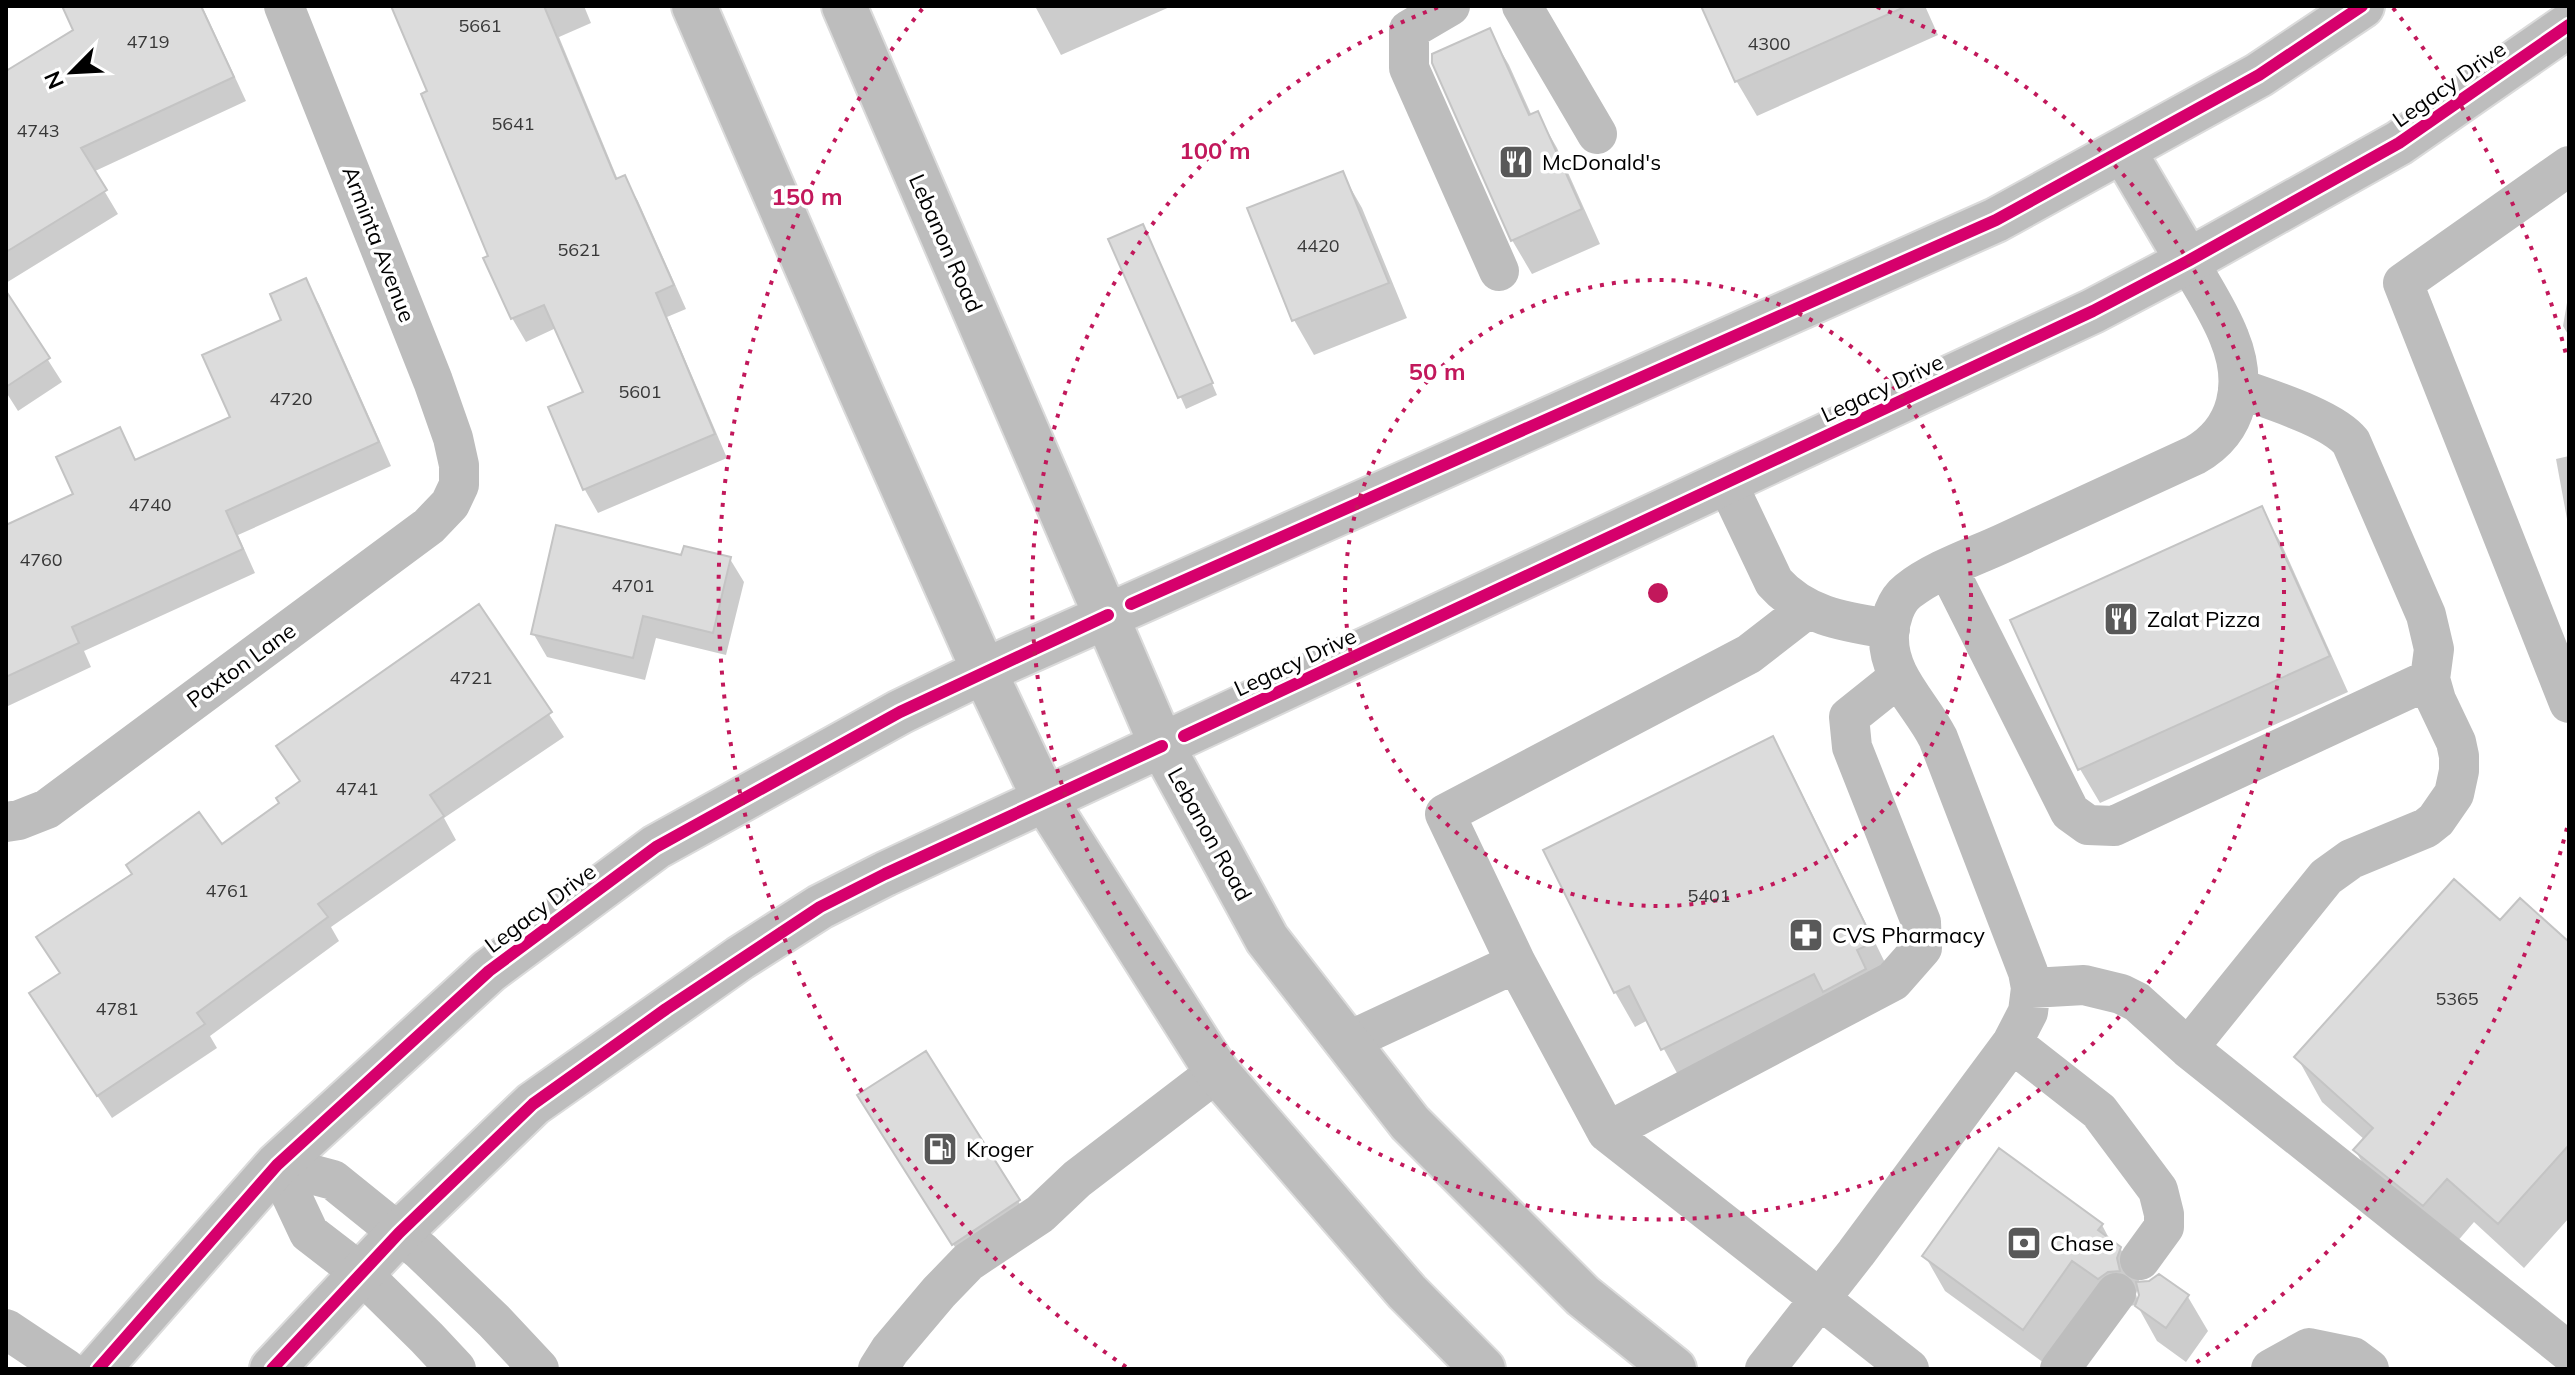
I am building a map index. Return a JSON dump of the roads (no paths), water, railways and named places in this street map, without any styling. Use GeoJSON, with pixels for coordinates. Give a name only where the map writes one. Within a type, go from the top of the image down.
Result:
{"type":"FeatureCollection","features":[{"type":"Feature","properties":{"kind":"main road"},"geometry":{"type":"LineString","coordinates":[[694,6],[984,671],[1045,800],[1217,1072],[1407,1292],[1483,1369]]}},
{"type":"Feature","properties":{"kind":"main road","name":"Lebanon Road"},"geometry":{"type":"LineString","coordinates":[[844,6],[1162,746],[1267,939],[1410,1123],[1572,1285],[1674,1369]]}},
{"type":"Feature","properties":{"kind":"main road","name":"Legacy Drive"},"geometry":{"type":"LineString","coordinates":[[98,1369],[277,1165],[489,971],[656,847],[900,712],[984,671],[1996,220],[2259,75],[2362,6]]}},
{"type":"Feature","properties":{"kind":"main road","name":"Legacy Drive"},"geometry":{"type":"LineString","coordinates":[[272,1369],[399,1233],[533,1104],[740,958],[820,907],[2093,311],[2399,143],[2569,25]]}},
{"type":"Feature","properties":{"kind":"main road"},"geometry":{"type":"LineString","coordinates":[[2124,152],[2188,261]]}},
{"type":"Feature","properties":{"kind":"street","name":"Arminta Avenue"},"geometry":{"type":"LineString","coordinates":[[284,6],[438,396],[459,465],[459,485]]}},
{"type":"Feature","properties":{"kind":"street"},"geometry":{"type":"LineString","coordinates":[[1450,6],[1409,30],[1409,68],[1499,271]]}},
{"type":"Feature","properties":{"kind":"street"},"geometry":{"type":"LineString","coordinates":[[1522,6],[1597,134]]}},
{"type":"Feature","properties":{"kind":"street"},"geometry":{"type":"LineString","coordinates":[[2569,166],[2403,283],[2569,703]]}},
{"type":"Feature","properties":{"kind":"street"},"geometry":{"type":"LineString","coordinates":[[1765,1369],[1820,1301],[2012,1043],[2028,1012],[2031,988],[2028,972],[1938,738],[1899,677],[1889,650],[1895,608],[1906,592],[1948,569],[2212,445],[2225,430],[2235,409],[2238,388],[2235,360],[2229,337],[2188,261]]}},
{"type":"Feature","properties":{"kind":"street"},"geometry":{"type":"LineString","coordinates":[[2188,1048],[2326,877],[2351,859],[2426,828],[2447,806],[2456,784],[2459,756],[2430,679],[2434,649],[2426,615],[2351,442],[2343,433],[2327,425],[2238,388]]}},
{"type":"Feature","properties":{"kind":"street"},"geometry":{"type":"LineString","coordinates":[[1727,483],[1774,582],[1785,594],[1807,609],[1839,621],[1890,629]]}},
{"type":"Feature","properties":{"kind":"street","name":"Paxton Lane"},"geometry":{"type":"LineString","coordinates":[[6,822],[34,815],[56,803],[392,556],[450,504],[459,485]]}},
{"type":"Feature","properties":{"kind":"street"},"geometry":{"type":"LineString","coordinates":[[1948,569],[2070,812],[2088,825],[2114,826],[2430,679]]}},
{"type":"Feature","properties":{"kind":"street"},"geometry":{"type":"LineString","coordinates":[[1807,609],[1749,654],[1445,814],[1516,963],[1607,1132],[1909,1369]]}},
{"type":"Feature","properties":{"kind":"street"},"geometry":{"type":"LineString","coordinates":[[1607,1132],[1893,981],[1922,948],[1921,922],[1852,747],[1849,717],[1899,677]]}},
{"type":"Feature","properties":{"kind":"street"},"geometry":{"type":"LineString","coordinates":[[1347,1042],[1516,963]]}},
{"type":"Feature","properties":{"kind":"street"},"geometry":{"type":"LineString","coordinates":[[2031,988],[2084,985],[2121,994],[2137,1002],[2188,1048],[2569,1352]]}},
{"type":"Feature","properties":{"kind":"street"},"geometry":{"type":"LineString","coordinates":[[2012,1043],[2099,1111],[2158,1190],[2164,1227],[2140,1260]]}},
{"type":"Feature","properties":{"kind":"street"},"geometry":{"type":"LineString","coordinates":[[878,1369],[890,1350],[968,1262],[1040,1214],[1077,1179],[1217,1072]]}},
{"type":"Feature","properties":{"kind":"street"},"geometry":{"type":"LineString","coordinates":[[277,1165],[333,1180],[399,1233],[456,1285],[539,1369]]}},
{"type":"Feature","properties":{"kind":"street"},"geometry":{"type":"LineString","coordinates":[[277,1165],[309,1233],[361,1273],[456,1369]]}},
{"type":"Feature","properties":{"kind":"street"},"geometry":{"type":"LineString","coordinates":[[2060,1369],[2116,1293]]}},
{"type":"Feature","properties":{"kind":"street"},"geometry":{"type":"LineString","coordinates":[[6,1329],[66,1369]]}},
{"type":"Feature","properties":{"kind":"street"},"geometry":{"type":"LineString","coordinates":[[2271,1369],[2309,1348],[2353,1357],[2369,1369]]}},
{"type":"Feature","properties":{"kind":"place","name":"McDonald's"},"geometry":{"type":"Point","coordinates":[1516,162]}},
{"type":"Feature","properties":{"kind":"place","name":"Zalat Pizza"},"geometry":{"type":"Point","coordinates":[2121,619]}},
{"type":"Feature","properties":{"kind":"place","name":"CVS Pharmacy"},"geometry":{"type":"Point","coordinates":[1806,935]}},
{"type":"Feature","properties":{"kind":"place","name":"Kroger"},"geometry":{"type":"Point","coordinates":[940,1149]}},
{"type":"Feature","properties":{"kind":"place","name":"Chase"},"geometry":{"type":"Point","coordinates":[2024,1243]}}]}
